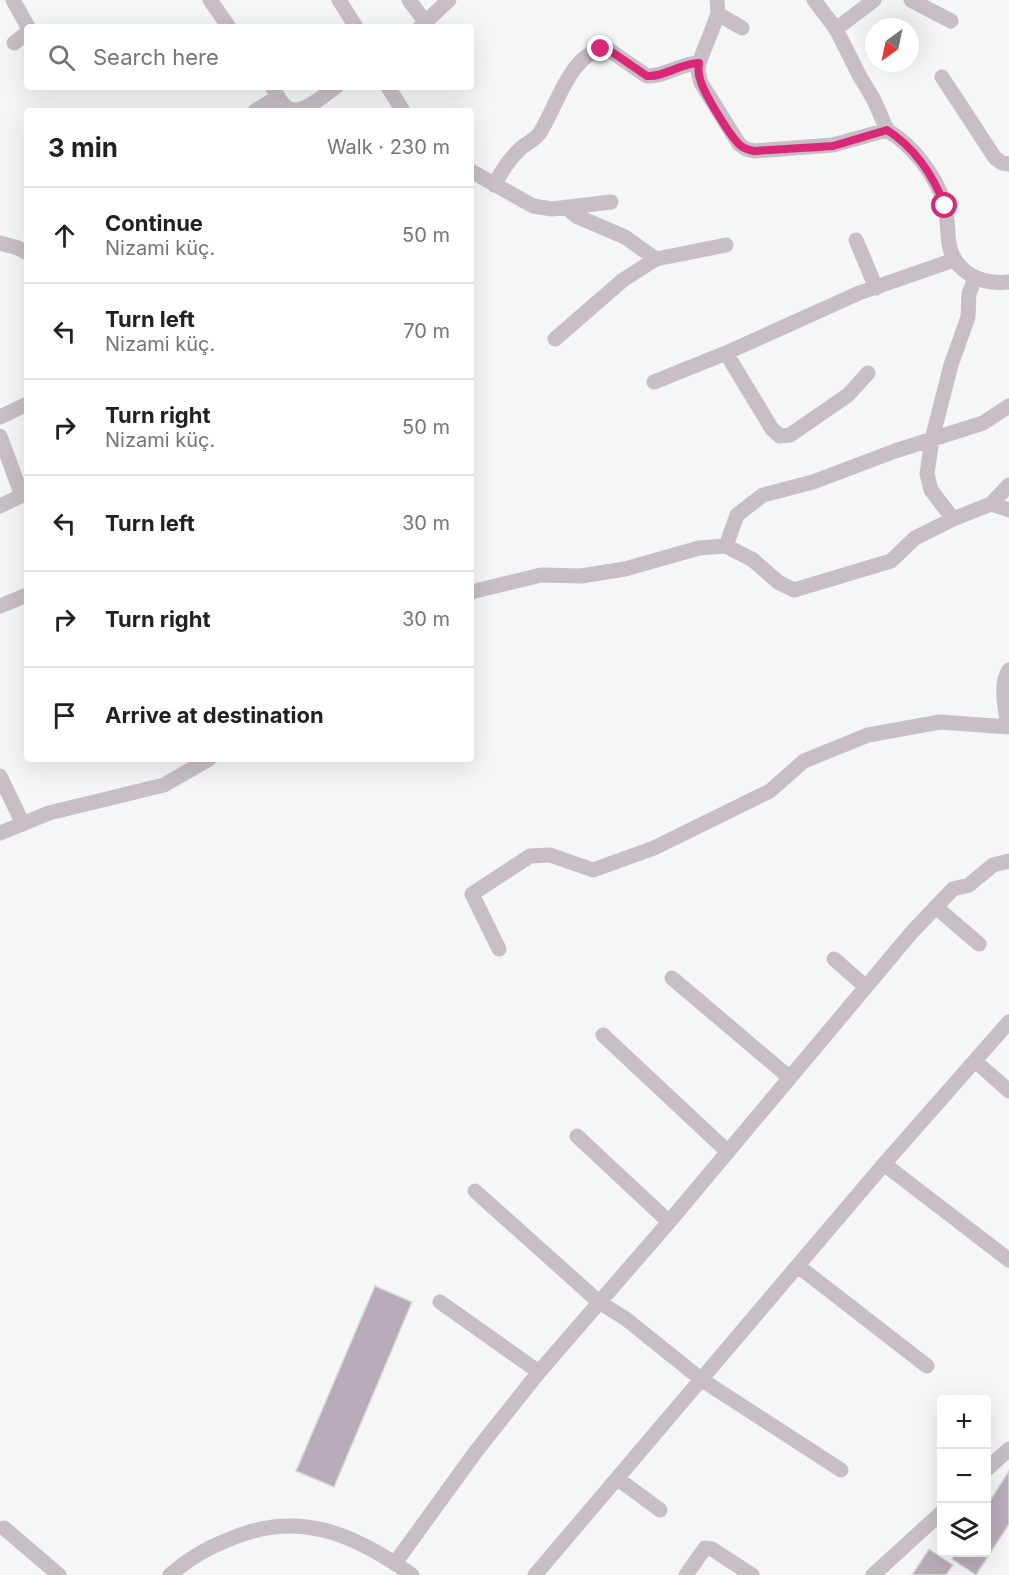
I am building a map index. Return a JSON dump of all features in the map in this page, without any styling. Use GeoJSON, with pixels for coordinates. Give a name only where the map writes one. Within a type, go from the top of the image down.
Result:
{"type":"FeatureCollection","features":[{"type":"Feature","properties":{"kind":"street"},"geometry":{"type":"LineString","coordinates":[[13,0],[26,24]]}},
{"type":"Feature","properties":{"kind":"street"},"geometry":{"type":"LineString","coordinates":[[210,0],[227,24]]}},
{"type":"Feature","properties":{"kind":"street"},"geometry":{"type":"LineString","coordinates":[[339,0],[354,24]]}},
{"type":"Feature","properties":{"kind":"street"},"geometry":{"type":"LineString","coordinates":[[409,0],[422,24]]}},
{"type":"Feature","properties":{"kind":"street"},"geometry":{"type":"LineString","coordinates":[[424,24],[449,0]]}},
{"type":"Feature","properties":{"kind":"street"},"geometry":{"type":"LineString","coordinates":[[814,0],[836,28],[887,130],[900,138],[929,171],[939,189],[945,206],[954,260],[975,278],[1002,283],[1009,282]]}},
{"type":"Feature","properties":{"kind":"street"},"geometry":{"type":"LineString","coordinates":[[836,28],[874,0]]}},
{"type":"Feature","properties":{"kind":"street"},"geometry":{"type":"LineString","coordinates":[[911,0],[951,21]]}},
{"type":"Feature","properties":{"kind":"street"},"geometry":{"type":"LineString","coordinates":[[742,28],[718,7],[698,71],[701,83],[730,133],[746,149],[754,151],[833,146],[887,130]]}},
{"type":"Feature","properties":{"kind":"street"},"geometry":{"type":"LineString","coordinates":[[14,43],[24,35]]}},
{"type":"Feature","properties":{"kind":"street"},"geometry":{"type":"LineString","coordinates":[[494,185],[505,165],[522,147],[538,135],[569,75],[580,62],[601,49],[609,50],[647,76],[654,76],[687,63],[699,63]]}},
{"type":"Feature","properties":{"kind":"street"},"geometry":{"type":"LineString","coordinates":[[942,77],[995,158],[1002,163],[1009,164]]}},
{"type":"Feature","properties":{"kind":"street"},"geometry":{"type":"LineString","coordinates":[[303,108],[331,90]]}},
{"type":"Feature","properties":{"kind":"street"},"geometry":{"type":"LineString","coordinates":[[390,90],[401,108]]}},
{"type":"Feature","properties":{"kind":"street"},"geometry":{"type":"LineString","coordinates":[[258,108],[275,92],[285,106],[289,108]]}},
{"type":"Feature","properties":{"kind":"street"},"geometry":{"type":"LineString","coordinates":[[474,173],[533,206],[552,209],[611,202]]}},
{"type":"Feature","properties":{"kind":"street"},"geometry":{"type":"LineString","coordinates":[[566,207],[576,216],[625,237],[656,259]]}},
{"type":"Feature","properties":{"kind":"street"},"geometry":{"type":"LineString","coordinates":[[856,240],[876,288]]}},
{"type":"Feature","properties":{"kind":"street"},"geometry":{"type":"LineString","coordinates":[[0,243],[24,251]]}},
{"type":"Feature","properties":{"kind":"street"},"geometry":{"type":"LineString","coordinates":[[555,339],[623,280],[656,259],[726,245]]}},
{"type":"Feature","properties":{"kind":"street"},"geometry":{"type":"LineString","coordinates":[[654,382],[876,288],[954,260]]}},
{"type":"Feature","properties":{"kind":"street"},"geometry":{"type":"LineString","coordinates":[[953,519],[931,490],[927,474],[932,439],[951,366],[968,317],[969,294],[975,278]]}},
{"type":"Feature","properties":{"kind":"street"},"geometry":{"type":"LineString","coordinates":[[726,353],[771,429],[780,436],[790,435],[848,395],[868,373]]}},
{"type":"Feature","properties":{"kind":"street"},"geometry":{"type":"LineString","coordinates":[[0,417],[24,405]]}},
{"type":"Feature","properties":{"kind":"street"},"geometry":{"type":"LineString","coordinates":[[726,546],[737,515],[763,495],[813,482],[982,423],[1009,406]]}},
{"type":"Feature","properties":{"kind":"street"},"geometry":{"type":"LineString","coordinates":[[0,436],[24,493]]}},
{"type":"Feature","properties":{"kind":"street"},"geometry":{"type":"LineString","coordinates":[[474,591],[541,575],[581,576],[625,569],[699,548],[726,546],[753,560],[778,582],[794,590],[891,561],[915,538],[953,519],[991,504],[1009,485]]}},
{"type":"Feature","properties":{"kind":"street"},"geometry":{"type":"LineString","coordinates":[[0,506],[24,495]]}},
{"type":"Feature","properties":{"kind":"street"},"geometry":{"type":"LineString","coordinates":[[991,504],[1009,510]]}},
{"type":"Feature","properties":{"kind":"street"},"geometry":{"type":"LineString","coordinates":[[0,606],[24,596]]}},
{"type":"Feature","properties":{"kind":"street"},"geometry":{"type":"LineString","coordinates":[[499,948],[472,894],[530,855],[550,855],[593,870],[654,848],[770,791],[804,761],[868,735],[940,722],[1008,727],[1005,676],[1009,670]]}},
{"type":"Feature","properties":{"kind":"street"},"geometry":{"type":"LineString","coordinates":[[0,833],[49,813],[164,785],[204,762]]}},
{"type":"Feature","properties":{"kind":"street"},"geometry":{"type":"LineString","coordinates":[[0,776],[23,824]]}},
{"type":"Feature","properties":{"kind":"street"},"geometry":{"type":"LineString","coordinates":[[395,1563],[477,1450],[539,1372],[669,1222],[912,932],[953,889],[969,885],[993,865],[1009,861]]}},
{"type":"Feature","properties":{"kind":"street"},"geometry":{"type":"LineString","coordinates":[[937,908],[979,944]]}},
{"type":"Feature","properties":{"kind":"street"},"geometry":{"type":"LineString","coordinates":[[834,959],[866,987]]}},
{"type":"Feature","properties":{"kind":"street"},"geometry":{"type":"LineString","coordinates":[[672,978],[790,1078]]}},
{"type":"Feature","properties":{"kind":"street"},"geometry":{"type":"LineString","coordinates":[[535,1575],[884,1164],[1009,1022]]}},
{"type":"Feature","properties":{"kind":"street"},"geometry":{"type":"LineString","coordinates":[[603,1035],[728,1152]]}},
{"type":"Feature","properties":{"kind":"street"},"geometry":{"type":"LineString","coordinates":[[975,1061],[1009,1091]]}},
{"type":"Feature","properties":{"kind":"street"},"geometry":{"type":"LineString","coordinates":[[577,1136],[669,1222]]}},
{"type":"Feature","properties":{"kind":"street"},"geometry":{"type":"LineString","coordinates":[[884,1164],[1009,1260]]}},
{"type":"Feature","properties":{"kind":"street"},"geometry":{"type":"LineString","coordinates":[[475,1191],[599,1302],[626,1319],[702,1380],[841,1470]]}},
{"type":"Feature","properties":{"kind":"street"},"geometry":{"type":"LineString","coordinates":[[798,1266],[927,1366]]}},
{"type":"Feature","properties":{"kind":"street"},"geometry":{"type":"LineString","coordinates":[[440,1302],[539,1372]]}},
{"type":"Feature","properties":{"kind":"street"},"geometry":{"type":"LineString","coordinates":[[991,1466],[1009,1449]]}},
{"type":"Feature","properties":{"kind":"street"},"geometry":{"type":"LineString","coordinates":[[618,1479],[660,1510]]}},
{"type":"Feature","properties":{"kind":"street"},"geometry":{"type":"LineString","coordinates":[[873,1575],[937,1517]]}},
{"type":"Feature","properties":{"kind":"street"},"geometry":{"type":"LineString","coordinates":[[170,1575],[211,1547],[252,1530],[270,1526],[306,1526],[340,1535],[368,1546],[412,1575]]}},
{"type":"Feature","properties":{"kind":"street"},"geometry":{"type":"LineString","coordinates":[[4,1528],[58,1575]]}},
{"type":"Feature","properties":{"kind":"street"},"geometry":{"type":"LineString","coordinates":[[686,1575],[705,1548],[712,1549],[752,1575]]}},
{"type":"Feature","properties":{"kind":"building"},"geometry":{"type":"Polygon","coordinates":[[[375,1286],[412,1302],[334,1487],[296,1471],[375,1286]]]}},
{"type":"Feature","properties":{"kind":"building"},"geometry":{"type":"Polygon","coordinates":[[[1009,1471],[1009,1524],[991,1552],[991,1503],[991,1499],[1009,1471]]]}},
{"type":"Feature","properties":{"kind":"building"},"geometry":{"type":"Polygon","coordinates":[[[929,1549],[937,1554],[937,1557],[953,1565],[946,1575],[912,1575],[929,1549]]]}},
{"type":"Feature","properties":{"kind":"building"},"geometry":{"type":"Polygon","coordinates":[[[953,1557],[988,1557],[976,1575],[952,1559],[953,1557]]]}},
{"type":"Feature","properties":{"kind":"route"},"geometry":{"type":"LineString","coordinates":[[601,49],[609,50],[647,76],[654,76],[687,63],[699,63],[701,83],[730,133],[746,149],[754,151],[833,146],[887,130],[900,138],[929,171],[945,206]]}}]}
